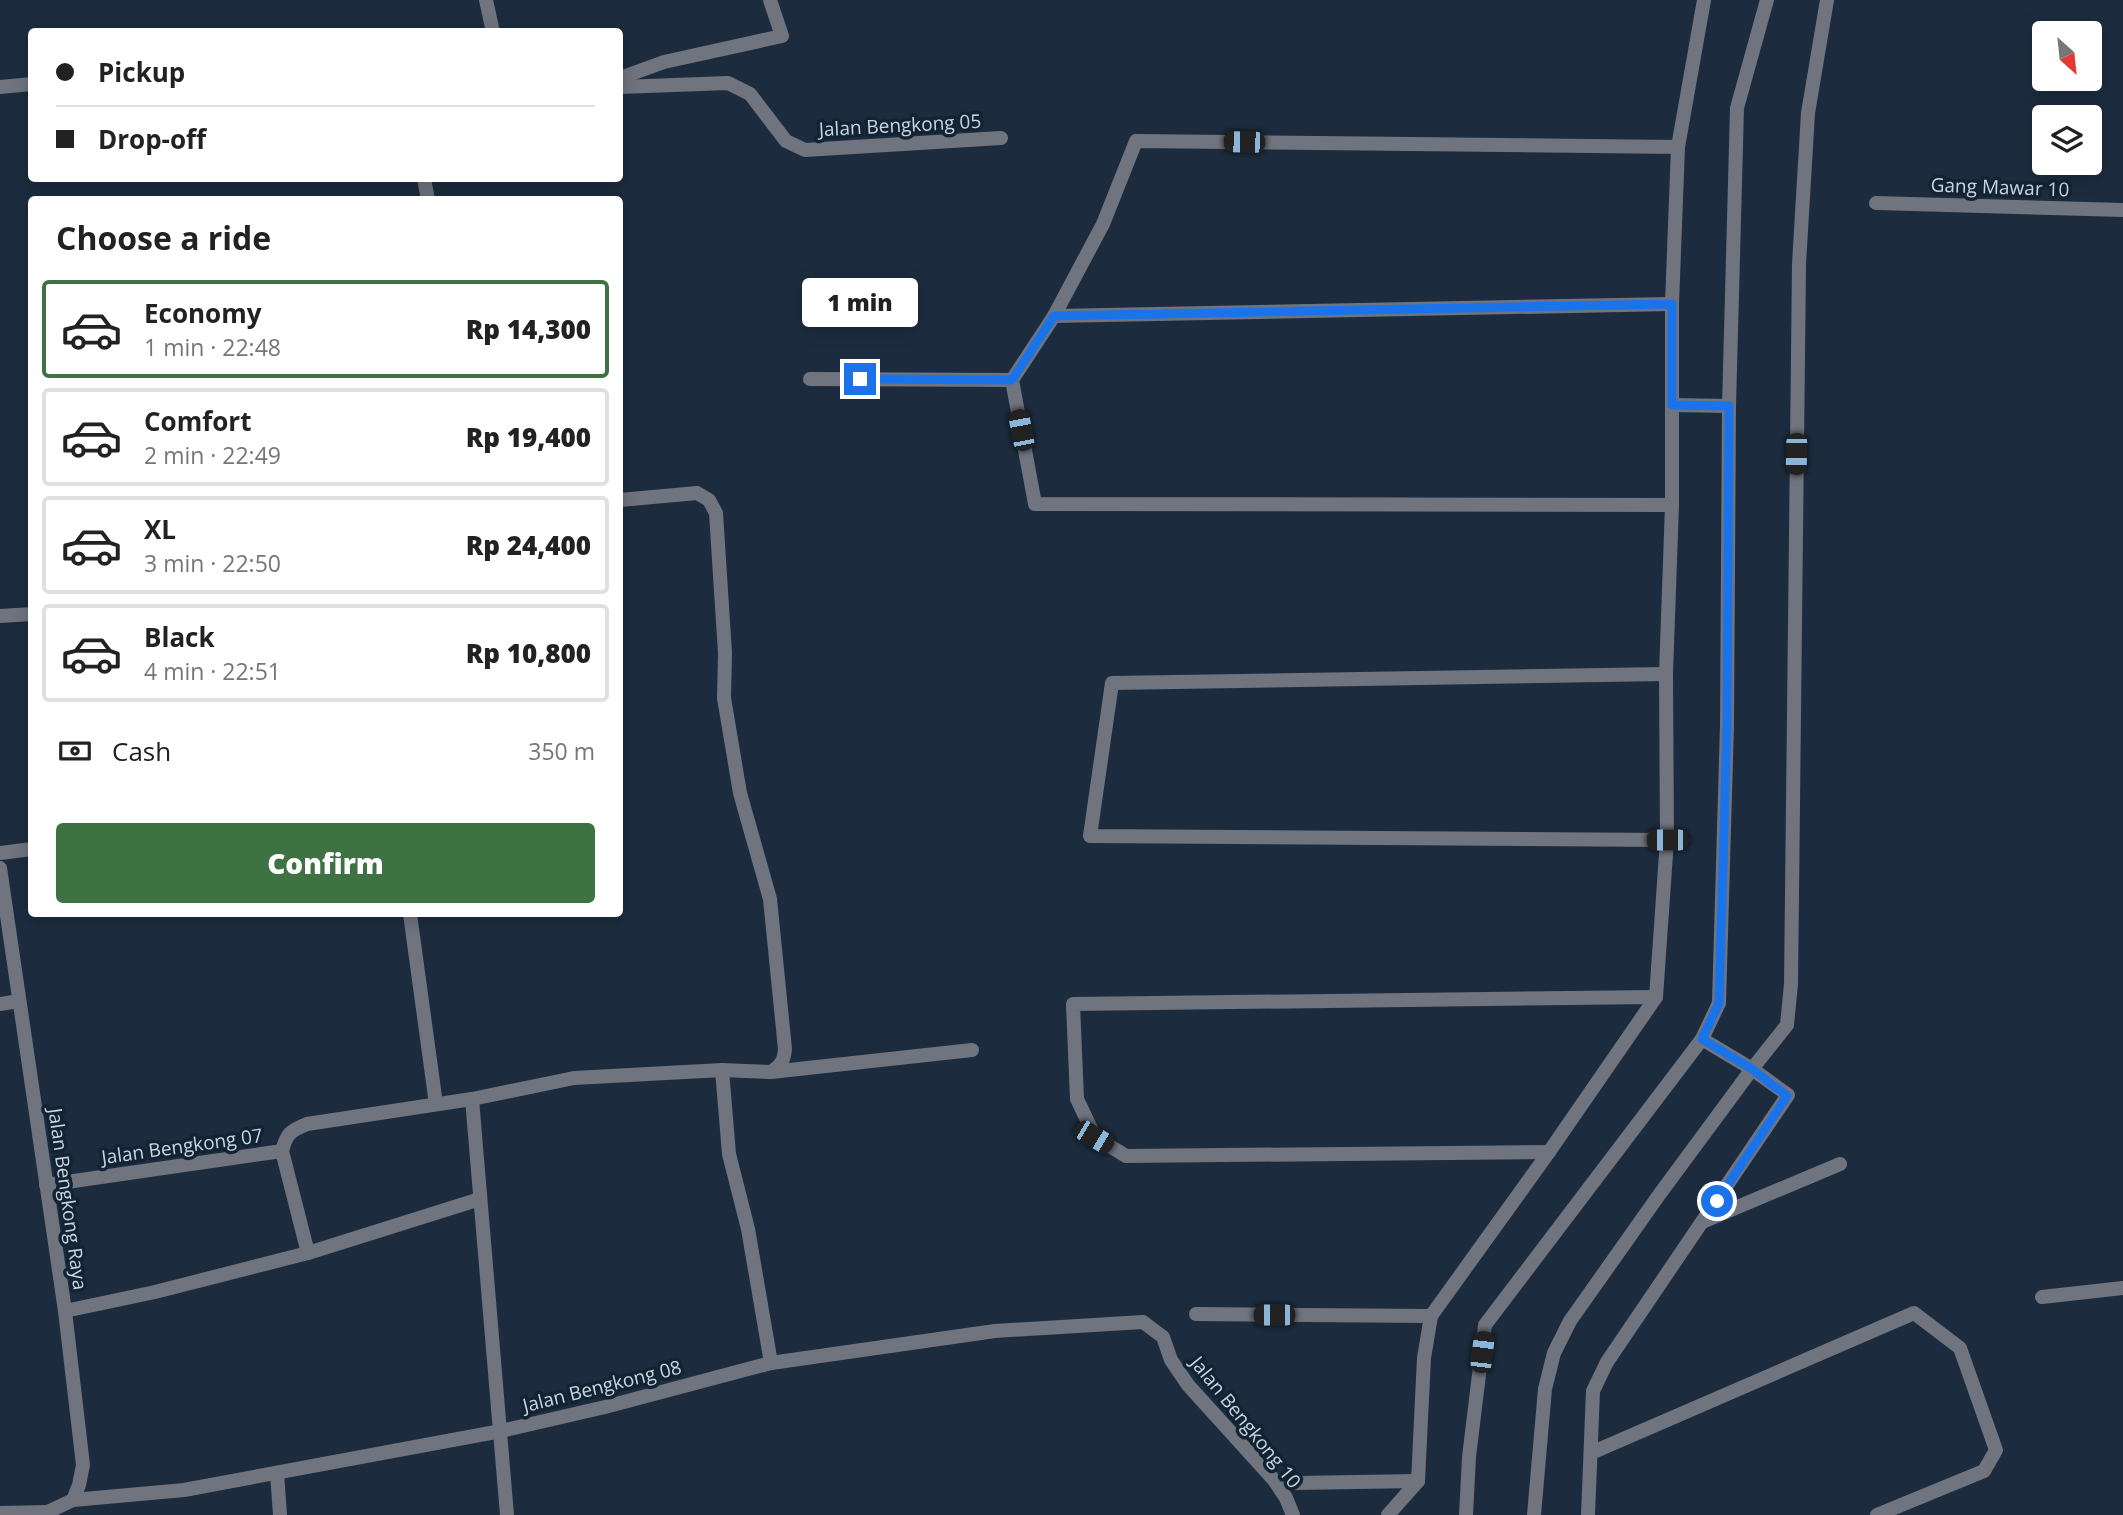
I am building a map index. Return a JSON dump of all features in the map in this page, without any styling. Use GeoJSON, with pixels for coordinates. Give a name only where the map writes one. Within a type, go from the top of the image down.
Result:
{"type":"FeatureCollection","features":[{"type":"Feature","properties":{"kind":"street"},"geometry":{"type":"LineString","coordinates":[[485,0],[492,28]]}},
{"type":"Feature","properties":{"kind":"street"},"geometry":{"type":"LineString","coordinates":[[623,77],[664,62],[782,36],[770,0]]}},
{"type":"Feature","properties":{"kind":"street"},"geometry":{"type":"LineString","coordinates":[[1388,1515],[1418,1481],[1424,1358],[1431,1316],[1656,997],[1667,840],[1666,674],[1672,505],[1672,304],[1678,147],[1704,0]]}},
{"type":"Feature","properties":{"kind":"street"},"geometry":{"type":"LineString","coordinates":[[1466,1515],[1469,1457],[1485,1325],[1702,1039],[1719,1003],[1727,725],[1729,406],[1737,108],[1767,0]]}},
{"type":"Feature","properties":{"kind":"street"},"geometry":{"type":"LineString","coordinates":[[1534,1515],[1545,1390],[1554,1353],[1570,1321],[1659,1195],[1787,1025],[1791,984],[1799,264],[1808,113],[1826,0]]}},
{"type":"Feature","properties":{"kind":"street","name":"Jalan Bengkong 05"},"geometry":{"type":"LineString","coordinates":[[623,87],[727,83],[750,94],[786,141],[805,149],[1001,138]]}},
{"type":"Feature","properties":{"kind":"street"},"geometry":{"type":"LineString","coordinates":[[0,87],[28,85]]}},
{"type":"Feature","properties":{"kind":"street"},"geometry":{"type":"LineString","coordinates":[[1672,505],[1035,504],[1012,380],[1054,316],[1103,224],[1136,141],[1678,147]]}},
{"type":"Feature","properties":{"kind":"street","name":"Gang Mawar 10"},"geometry":{"type":"LineString","coordinates":[[1876,203],[2123,210]]}},
{"type":"Feature","properties":{"kind":"street"},"geometry":{"type":"LineString","coordinates":[[1054,316],[1672,304]]}},
{"type":"Feature","properties":{"kind":"street"},"geometry":{"type":"LineString","coordinates":[[810,379],[1012,380]]}},
{"type":"Feature","properties":{"kind":"street"},"geometry":{"type":"LineString","coordinates":[[1672,405],[1729,406]]}},
{"type":"Feature","properties":{"kind":"street"},"geometry":{"type":"LineString","coordinates":[[623,500],[697,493],[709,500],[716,513],[725,653],[724,698],[740,793],[770,899],[773,926],[785,1059],[771,1072]]}},
{"type":"Feature","properties":{"kind":"street"},"geometry":{"type":"LineString","coordinates":[[0,617],[28,614]]}},
{"type":"Feature","properties":{"kind":"street"},"geometry":{"type":"LineString","coordinates":[[1666,674],[1112,683],[1090,836],[1667,840]]}},
{"type":"Feature","properties":{"kind":"street"},"geometry":{"type":"LineString","coordinates":[[0,853],[28,850]]}},
{"type":"Feature","properties":{"kind":"street","name":"Jalan Bengkong Raya"},"geometry":{"type":"LineString","coordinates":[[0,868],[65,1311],[83,1465],[73,1500]]}},
{"type":"Feature","properties":{"kind":"street"},"geometry":{"type":"LineString","coordinates":[[410,917],[436,1104]]}},
{"type":"Feature","properties":{"kind":"street"},"geometry":{"type":"LineString","coordinates":[[1549,1152],[1126,1156],[1094,1137],[1077,1099],[1073,1003],[1656,997]]}},
{"type":"Feature","properties":{"kind":"street"},"geometry":{"type":"LineString","coordinates":[[0,1004],[19,1001]]}},
{"type":"Feature","properties":{"kind":"street"},"geometry":{"type":"LineString","coordinates":[[1588,1515],[1593,1391],[1607,1362],[1787,1096],[1752,1069],[1702,1039]]}},
{"type":"Feature","properties":{"kind":"street"},"geometry":{"type":"LineString","coordinates":[[308,1253],[282,1151],[286,1136],[294,1129],[307,1124],[472,1099],[575,1078],[722,1070],[771,1072],[972,1050]]}},
{"type":"Feature","properties":{"kind":"street"},"geometry":{"type":"LineString","coordinates":[[722,1070],[729,1154],[748,1230],[771,1363]]}},
{"type":"Feature","properties":{"kind":"street"},"geometry":{"type":"LineString","coordinates":[[472,1099],[507,1515]]}},
{"type":"Feature","properties":{"kind":"street","name":"Jalan Bengkong 07"},"geometry":{"type":"LineString","coordinates":[[46,1185],[282,1151]]}},
{"type":"Feature","properties":{"kind":"street"},"geometry":{"type":"LineString","coordinates":[[1702,1222],[1840,1164]]}},
{"type":"Feature","properties":{"kind":"street"},"geometry":{"type":"LineString","coordinates":[[65,1311],[155,1292],[308,1253],[480,1199]]}},
{"type":"Feature","properties":{"kind":"street"},"geometry":{"type":"LineString","coordinates":[[2042,1297],[2123,1288]]}},
{"type":"Feature","properties":{"kind":"street"},"geometry":{"type":"LineString","coordinates":[[1591,1453],[1914,1313],[1960,1348],[1996,1450],[1984,1471],[1877,1515]]}},
{"type":"Feature","properties":{"kind":"street"},"geometry":{"type":"LineString","coordinates":[[1196,1314],[1431,1316]]}},
{"type":"Feature","properties":{"kind":"street","name":"Jalan Bengkong 08"},"geometry":{"type":"LineString","coordinates":[[73,1500],[184,1490],[501,1431],[605,1407],[771,1363],[995,1331],[1143,1322]]}},
{"type":"Feature","properties":{"kind":"street","name":"Jalan Bengkong 10"},"geometry":{"type":"LineString","coordinates":[[1143,1322],[1163,1337],[1171,1360],[1188,1385],[1274,1479],[1293,1515]]}},
{"type":"Feature","properties":{"kind":"street"},"geometry":{"type":"LineString","coordinates":[[277,1473],[280,1515]]}},
{"type":"Feature","properties":{"kind":"street"},"geometry":{"type":"LineString","coordinates":[[1296,1483],[1418,1481]]}},
{"type":"Feature","properties":{"kind":"street"},"geometry":{"type":"LineString","coordinates":[[0,1513],[44,1513],[73,1500]]}},
{"type":"Feature","properties":{"kind":"route"},"geometry":{"type":"LineString","coordinates":[[860,379],[1012,380],[1054,316],[1672,304],[1672,405],[1729,406],[1727,725],[1719,1003],[1702,1039],[1752,1069],[1787,1096],[1717,1201]]}}]}
